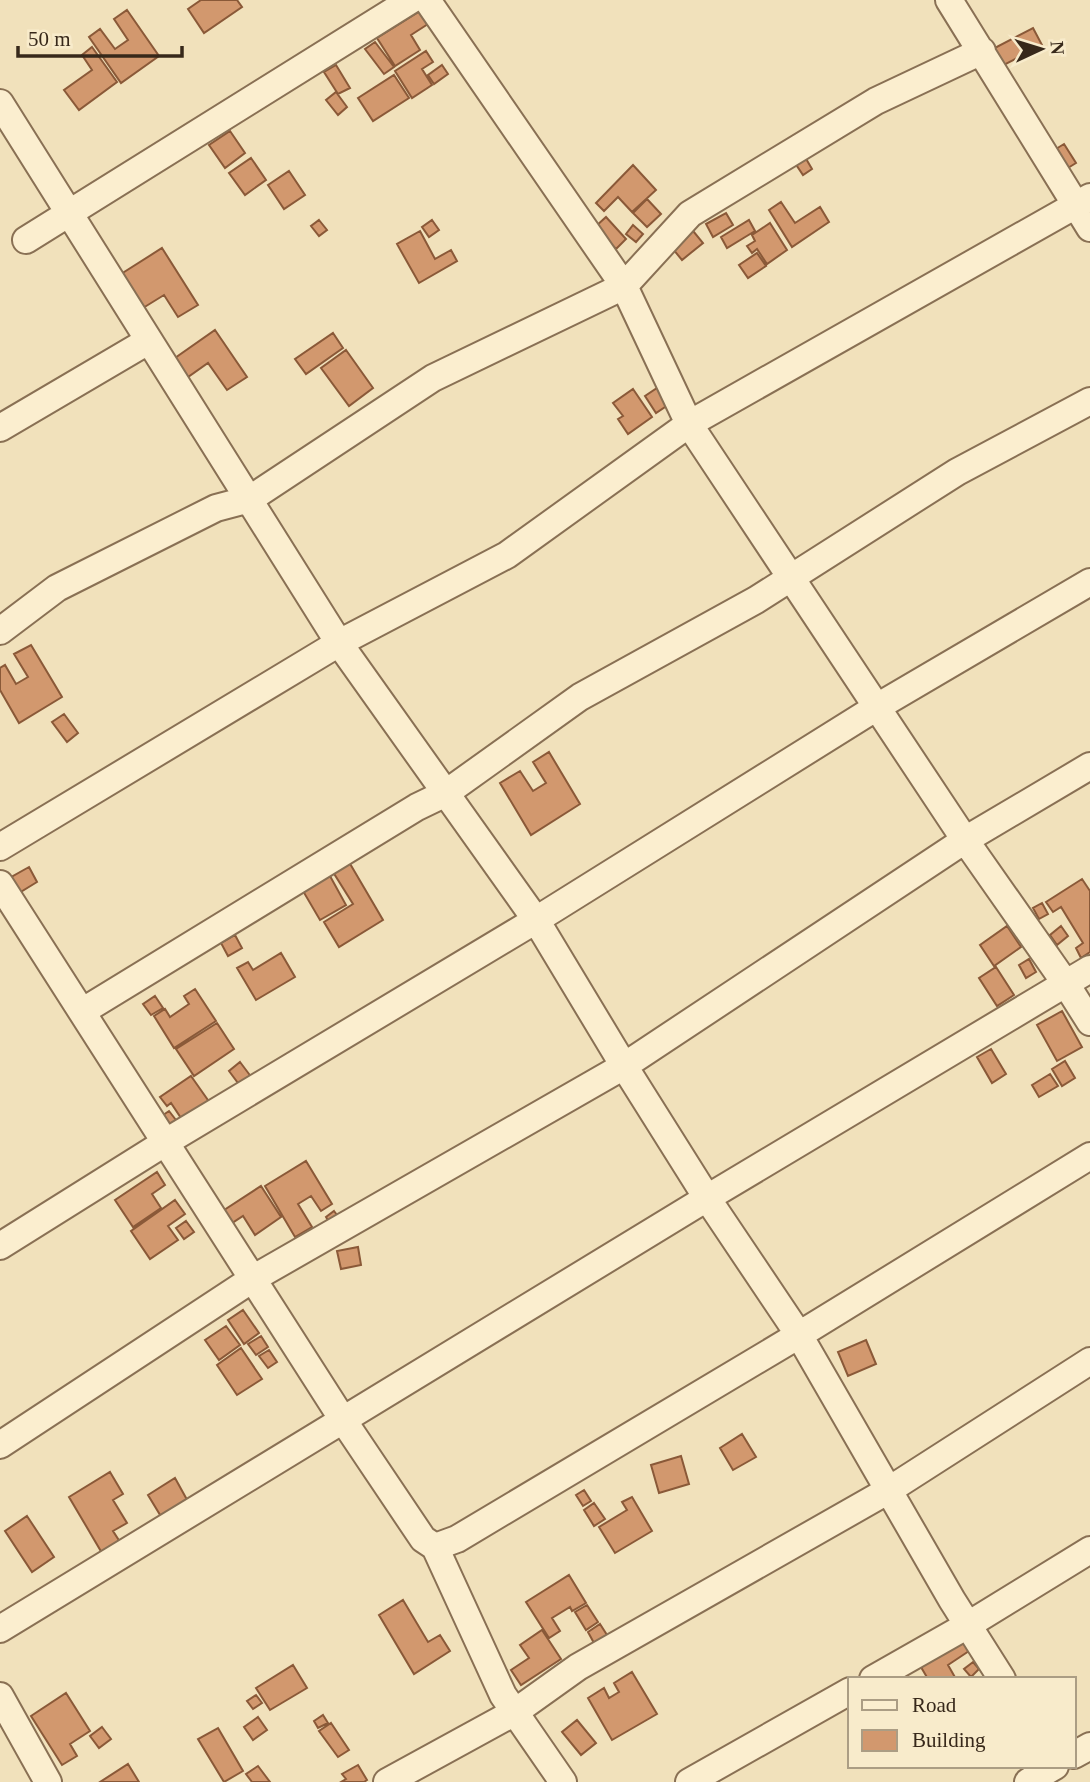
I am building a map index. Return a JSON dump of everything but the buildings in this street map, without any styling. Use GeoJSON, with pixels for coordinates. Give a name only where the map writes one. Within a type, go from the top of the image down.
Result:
{"type":"FeatureCollection","features":[{"type":"Feature","properties":{"kind":"street"},"geometry":{"type":"LineString","coordinates":[[26,240],[411,0]]}},
{"type":"Feature","properties":{"kind":"street"},"geometry":{"type":"LineString","coordinates":[[427,0],[624,286],[689,424],[965,840],[1090,1022]]}},
{"type":"Feature","properties":{"kind":"street"},"geometry":{"type":"LineString","coordinates":[[949,0],[1083,202],[1090,228]]}},
{"type":"Feature","properties":{"kind":"street"},"geometry":{"type":"LineString","coordinates":[[0,631],[57,588],[216,508],[250,499],[433,378],[624,286],[690,214],[876,101],[982,51]]}},
{"type":"Feature","properties":{"kind":"street"},"geometry":{"type":"LineString","coordinates":[[0,103],[339,643],[536,920],[707,1198],[799,1335],[1001,1677]]}},
{"type":"Feature","properties":{"kind":"street"},"geometry":{"type":"LineString","coordinates":[[0,847],[339,643],[507,555],[689,424],[1083,202]]}},
{"type":"Feature","properties":{"kind":"street"},"geometry":{"type":"LineString","coordinates":[[0,428],[148,341]]}},
{"type":"Feature","properties":{"kind":"street"},"geometry":{"type":"LineString","coordinates":[[83,1012],[405,814],[446,793],[580,696],[755,600],[957,472],[1090,401]]}},
{"type":"Feature","properties":{"kind":"street"},"geometry":{"type":"LineString","coordinates":[[0,1246],[166,1142],[536,920],[877,707],[1090,582]]}},
{"type":"Feature","properties":{"kind":"street"},"geometry":{"type":"LineString","coordinates":[[0,1444],[254,1278],[624,1066],[965,840],[1090,766]]}},
{"type":"Feature","properties":{"kind":"street"},"geometry":{"type":"LineString","coordinates":[[0,884],[343,1420],[424,1539],[435,1547],[503,1695],[563,1782]]}},
{"type":"Feature","properties":{"kind":"street"},"geometry":{"type":"LineString","coordinates":[[0,1629],[707,1198],[1090,969]]}},
{"type":"Feature","properties":{"kind":"street"},"geometry":{"type":"LineString","coordinates":[[435,1547],[457,1539],[799,1335],[1090,1156]]}},
{"type":"Feature","properties":{"kind":"street"},"geometry":{"type":"LineString","coordinates":[[387,1782],[515,1712],[578,1667],[889,1490],[1090,1360]]}},
{"type":"Feature","properties":{"kind":"street"},"geometry":{"type":"LineString","coordinates":[[877,1677],[1090,1550]]}},
{"type":"Feature","properties":{"kind":"street"},"geometry":{"type":"LineString","coordinates":[[689,1782],[848,1692]]}},
{"type":"Feature","properties":{"kind":"street"},"geometry":{"type":"LineString","coordinates":[[0,1696],[48,1782]]}},
{"type":"Feature","properties":{"kind":"street"},"geometry":{"type":"LineString","coordinates":[[1028,1782],[1053,1768]]}}]}
